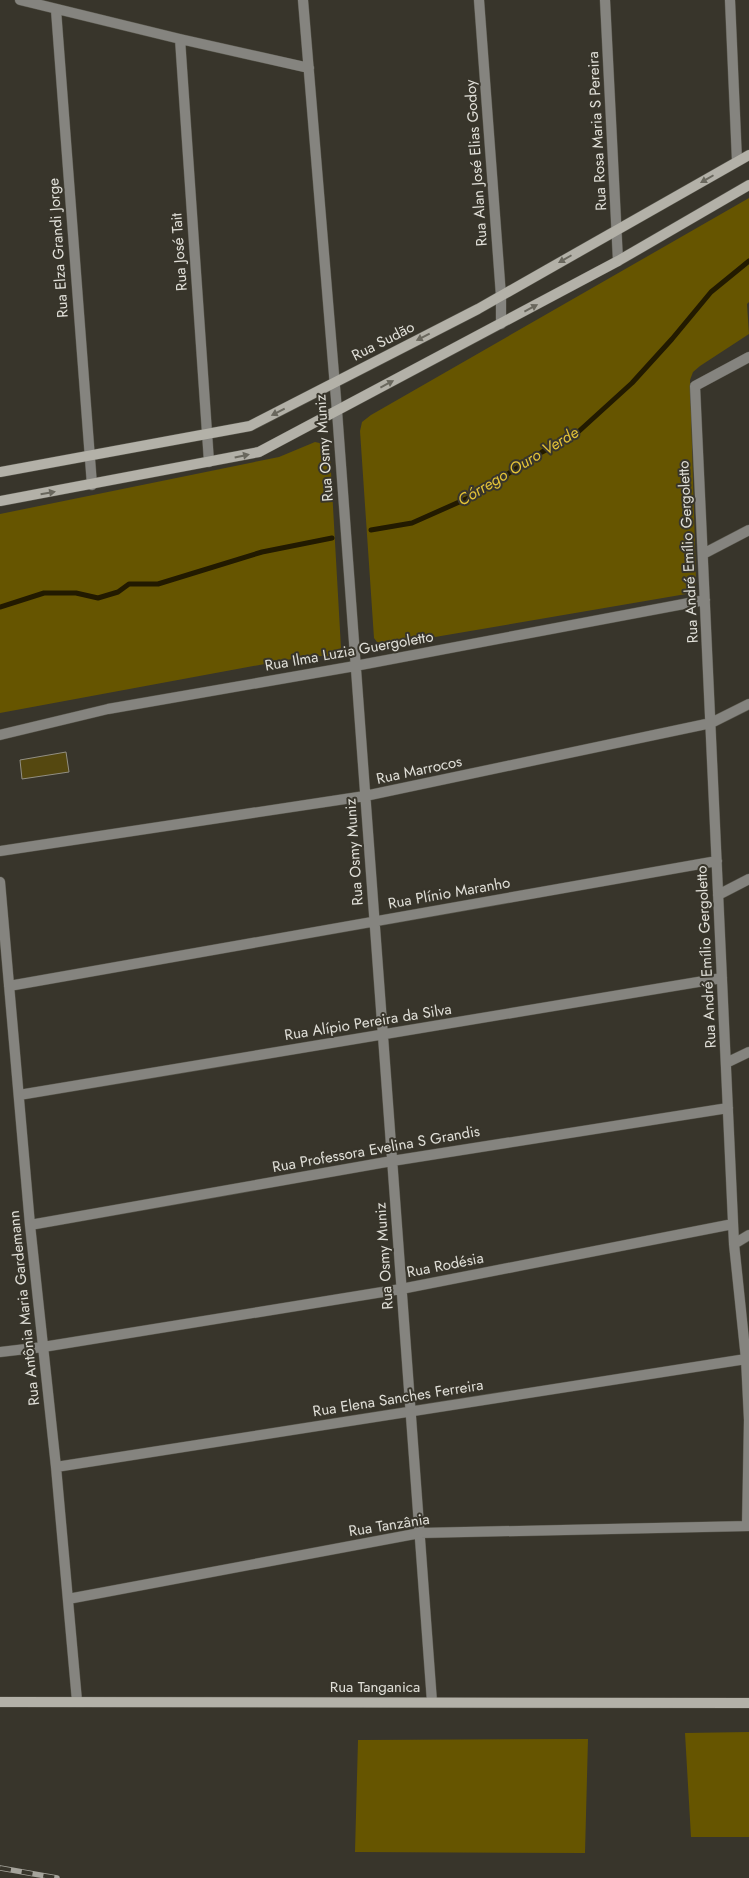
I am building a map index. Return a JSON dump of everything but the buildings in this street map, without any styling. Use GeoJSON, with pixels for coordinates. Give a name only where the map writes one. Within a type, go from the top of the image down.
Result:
{"type":"FeatureCollection","features":[{"type":"Feature","properties":{"kind":"street"},"geometry":{"type":"LineString","coordinates":[[20,0],[180,40],[309,68]]}},
{"type":"Feature","properties":{"kind":"street","name":"Rua Osmy Muniz"},"geometry":{"type":"LineString","coordinates":[[303,0],[356,666],[432,1702]]}},
{"type":"Feature","properties":{"kind":"street","name":"Rua Alan José Elias Godoy"},"geometry":{"type":"LineString","coordinates":[[479,0],[501,296],[501,324]]}},
{"type":"Feature","properties":{"kind":"street","name":"Rua Rosa Maria S Pereira"},"geometry":{"type":"LineString","coordinates":[[606,0],[618,261]]}},
{"type":"Feature","properties":{"kind":"street"},"geometry":{"type":"LineString","coordinates":[[730,0],[737,162]]}},
{"type":"Feature","properties":{"kind":"street","name":"Rua Elza Grandi Jorge"},"geometry":{"type":"LineString","coordinates":[[56,10],[92,485]]}},
{"type":"Feature","properties":{"kind":"street","name":"Rua José Tait"},"geometry":{"type":"LineString","coordinates":[[180,40],[209,462]]}},
{"type":"Feature","properties":{"kind":"street","name":"Rua Sudão"},"geometry":{"type":"LineString","coordinates":[[0,472],[250,426],[501,296],[749,155]]}},
{"type":"Feature","properties":{"kind":"street"},"geometry":{"type":"LineString","coordinates":[[0,501],[259,452],[618,261],[749,185]]}},
{"type":"Feature","properties":{"kind":"street","name":"Rua André Emílio Gergoletto"},"geometry":{"type":"LineString","coordinates":[[748,1526],[749,1420],[746,1360],[734,1244],[696,386],[749,357]]}},
{"type":"Feature","properties":{"kind":"street"},"geometry":{"type":"LineString","coordinates":[[703,554],[749,530]]}},
{"type":"Feature","properties":{"kind":"street","name":"Rua Ilma Luzia Guergoletto"},"geometry":{"type":"LineString","coordinates":[[0,735],[108,709],[356,666],[705,600]]}},
{"type":"Feature","properties":{"kind":"street","name":"Rua Marrocos"},"geometry":{"type":"LineString","coordinates":[[0,850],[365,796],[710,723],[749,704]]}},
{"type":"Feature","properties":{"kind":"street","name":"Rua Plínio Maranho"},"geometry":{"type":"LineString","coordinates":[[9,986],[717,861]]}},
{"type":"Feature","properties":{"kind":"street"},"geometry":{"type":"LineString","coordinates":[[718,895],[749,879]]}},
{"type":"Feature","properties":{"kind":"street","name":"Rua Antônia Maria Gardemann"},"geometry":{"type":"LineString","coordinates":[[0,882],[30,1225],[56,1467],[77,1701]]}},
{"type":"Feature","properties":{"kind":"street","name":"Rua Alípio Pereira da Silva"},"geometry":{"type":"LineString","coordinates":[[19,1095],[722,978]]}},
{"type":"Feature","properties":{"kind":"street"},"geometry":{"type":"LineString","coordinates":[[726,1064],[749,1052]]}},
{"type":"Feature","properties":{"kind":"street","name":"Rua Professora Evelina S Grandis"},"geometry":{"type":"LineString","coordinates":[[30,1225],[392,1160],[728,1108]]}},
{"type":"Feature","properties":{"kind":"street","name":"Rua Rodésia"},"geometry":{"type":"LineString","coordinates":[[0,1352],[43,1347],[402,1289],[733,1224]]}},
{"type":"Feature","properties":{"kind":"street"},"geometry":{"type":"LineString","coordinates":[[734,1244],[749,1236]]}},
{"type":"Feature","properties":{"kind":"street","name":"Rua Elena Sanches Ferreira"},"geometry":{"type":"LineString","coordinates":[[56,1467],[746,1360]]}},
{"type":"Feature","properties":{"kind":"street","name":"Rua Tanzânia"},"geometry":{"type":"LineString","coordinates":[[68,1599],[420,1533],[748,1526]]}},
{"type":"Feature","properties":{"kind":"street","name":"Rua Tanganica"},"geometry":{"type":"LineString","coordinates":[[0,1702],[749,1703]]}},
{"type":"Feature","properties":{"kind":"shaded area"},"geometry":{"type":"Polygon","coordinates":[[[749,198],[749,302],[747,304],[749,334],[700,366],[693,372],[690,380],[696,580],[692,593],[388,645],[377,642],[374,638],[360,431],[362,422],[371,415],[749,198]]]}},
{"type":"Feature","properties":{"kind":"shaded area"},"geometry":{"type":"Polygon","coordinates":[[[315,442],[324,444],[330,454],[341,648],[333,656],[308,656],[0,713],[0,514],[279,457],[315,442]]]}},
{"type":"Feature","properties":{"kind":"shaded area"},"geometry":{"type":"Polygon","coordinates":[[[749,1732],[749,1837],[691,1837],[685,1733],[749,1732]]]}},
{"type":"Feature","properties":{"kind":"shaded area"},"geometry":{"type":"Polygon","coordinates":[[[588,1739],[585,1853],[355,1852],[358,1740],[588,1739]]]}},
{"type":"Feature","properties":{"kind":"waterway","name":"Córrego Ouro Verde"},"geometry":{"type":"LineString","coordinates":[[371,530],[412,523],[475,495],[542,452],[577,433],[632,383],[711,292],[749,261]]}},
{"type":"Feature","properties":{"kind":"waterway","name":"Córrego Ouro Verde"},"geometry":{"type":"LineString","coordinates":[[0,607],[44,593],[76,593],[98,598],[118,592],[129,584],[158,584],[262,552],[332,538]]}},
{"type":"Feature","properties":{"kind":"railway"},"geometry":{"type":"LineString","coordinates":[[0,1868],[57,1878]]}}]}
